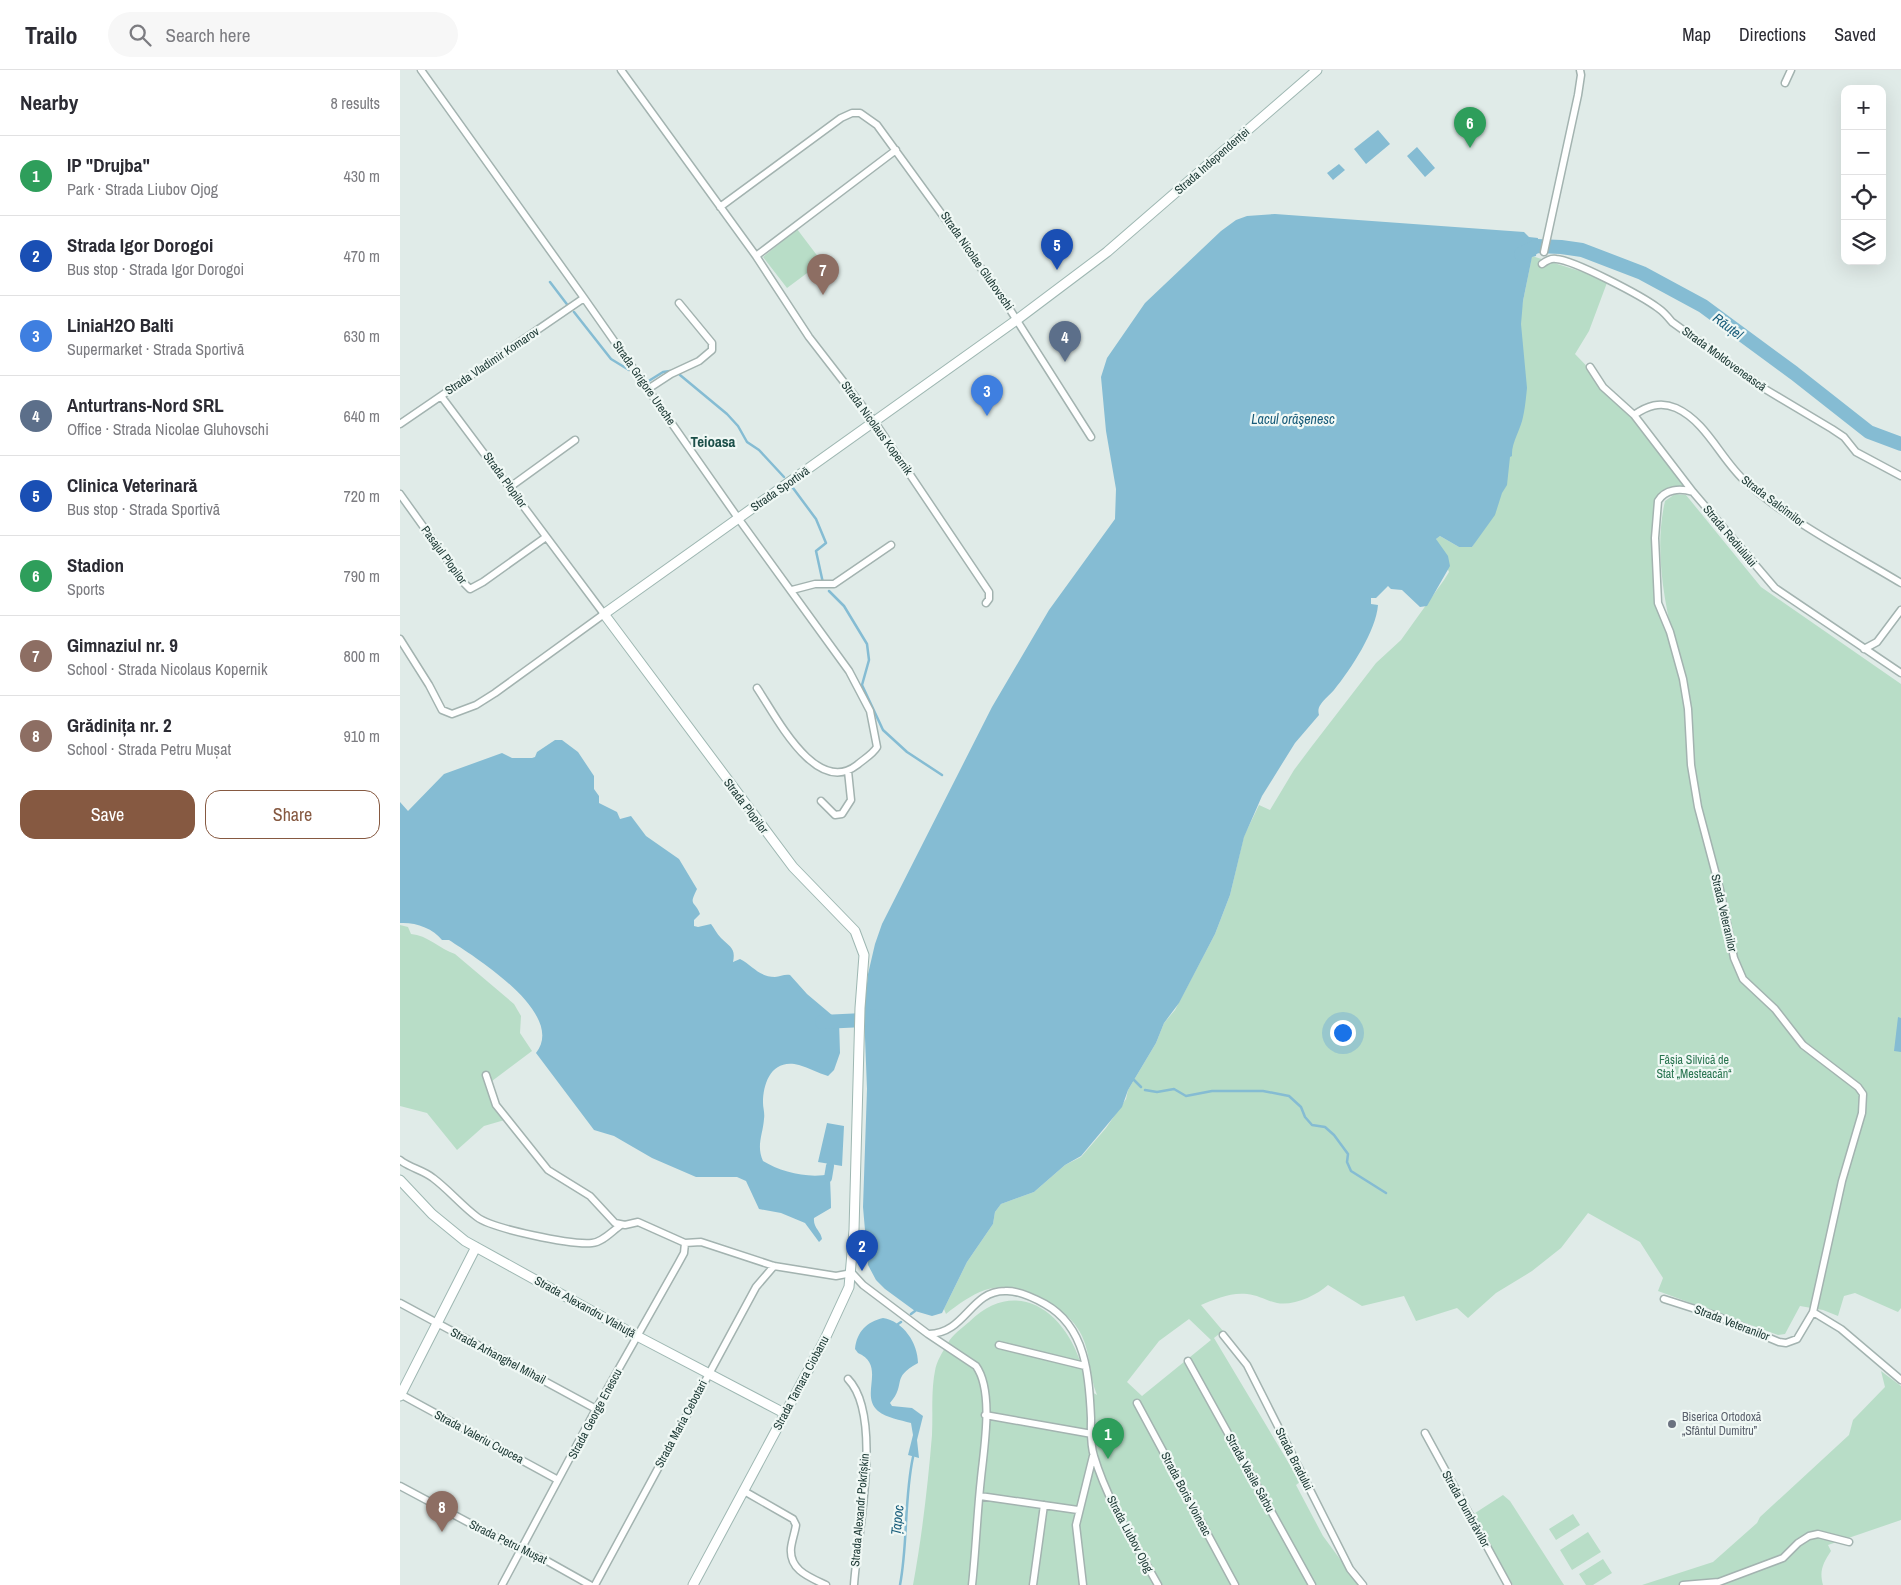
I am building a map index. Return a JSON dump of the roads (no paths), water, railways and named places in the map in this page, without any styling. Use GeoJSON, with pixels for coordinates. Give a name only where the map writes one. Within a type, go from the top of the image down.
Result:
{"type":"FeatureCollection","features":[{"type":"Feature","properties":{"kind":"street","name":"Strada Grigore Ureche"},"geometry":{"type":"LineString","coordinates":[[421,70],[738,518],[849,671],[870,711],[877,747],[848,771]]}},
{"type":"Feature","properties":{"kind":"street","name":"Strada Nicolaus Kopernik"},"geometry":{"type":"LineString","coordinates":[[621,70],[756,256],[809,337],[874,421],[989,592],[989,599],[986,603]]}},
{"type":"Feature","properties":{"kind":"street","name":"Strada Independenței"},"geometry":{"type":"LineString","coordinates":[[1107,252],[1316,70]]}},
{"type":"Feature","properties":{"kind":"street"},"geometry":{"type":"LineString","coordinates":[[1544,252],[1556,204],[1579,88],[1580,70]]}},
{"type":"Feature","properties":{"kind":"street"},"geometry":{"type":"LineString","coordinates":[[1785,84],[1791,70]]}},
{"type":"Feature","properties":{"kind":"street","name":"Strada Nicolae Gluhovschi"},"geometry":{"type":"LineString","coordinates":[[720,207],[841,118],[852,113],[866,115],[896,150],[1018,320],[1091,437]]}},
{"type":"Feature","properties":{"kind":"street"},"geometry":{"type":"LineString","coordinates":[[756,256],[896,150]]}},
{"type":"Feature","properties":{"kind":"street","name":"Strada Sportivă"},"geometry":{"type":"LineString","coordinates":[[400,639],[429,685],[440,708],[447,714],[468,708],[495,693],[1018,320],[1107,252]]}},
{"type":"Feature","properties":{"kind":"street","name":"Strada Moldovenească"},"geometry":{"type":"LineString","coordinates":[[1542,264],[1549,259],[1565,261],[1600,276],[1648,301],[1672,322],[1765,389],[1844,437],[1856,452],[1901,476]]}},
{"type":"Feature","properties":{"kind":"street","name":"Strada Vladimir Komarov"},"geometry":{"type":"LineString","coordinates":[[400,424],[584,298]]}},
{"type":"Feature","properties":{"kind":"street"},"geometry":{"type":"LineString","coordinates":[[648,389],[671,374],[699,361],[712,350],[712,343],[679,303]]}},
{"type":"Feature","properties":{"kind":"street","name":"Strada Rediulului"},"geometry":{"type":"LineString","coordinates":[[1590,367],[1603,387],[1634,416],[1693,492],[1775,588],[1901,673]]}},
{"type":"Feature","properties":{"kind":"street","name":"Strada Plopilor"},"geometry":{"type":"LineString","coordinates":[[441,396],[793,867],[859,937],[864,955],[852,1273]]}},
{"type":"Feature","properties":{"kind":"street","name":"Strada Salcîmilor"},"geometry":{"type":"LineString","coordinates":[[1634,416],[1642,409],[1658,404],[1666,404],[1687,414],[1703,430],[1734,470],[1766,499],[1798,521],[1901,583]]}},
{"type":"Feature","properties":{"kind":"street"},"geometry":{"type":"LineString","coordinates":[[510,487],[574,440]]}},
{"type":"Feature","properties":{"kind":"street","name":"Strada Veteranilor"},"geometry":{"type":"LineString","coordinates":[[1664,1299],[1786,1343],[1797,1339],[1802,1334],[1813,1312],[1842,1181],[1862,1112],[1862,1094],[1858,1087],[1803,1045],[1775,1009],[1744,979],[1731,947],[1720,890],[1698,807],[1683,680],[1670,632],[1658,603],[1656,590],[1655,538],[1658,501],[1661,496],[1668,492],[1683,490],[1693,492]]}},
{"type":"Feature","properties":{"kind":"street","name":"Pasajul Plopilor"},"geometry":{"type":"LineString","coordinates":[[400,494],[470,589],[546,537]]}},
{"type":"Feature","properties":{"kind":"street"},"geometry":{"type":"LineString","coordinates":[[792,590],[815,584],[834,584],[891,544]]}},
{"type":"Feature","properties":{"kind":"street"},"geometry":{"type":"LineString","coordinates":[[1864,649],[1877,642],[1901,610]]}},
{"type":"Feature","properties":{"kind":"street"},"geometry":{"type":"LineString","coordinates":[[757,688],[804,755],[821,769],[835,774],[848,771],[851,800],[842,814],[835,815],[821,801]]}},
{"type":"Feature","properties":{"kind":"street"},"geometry":{"type":"LineString","coordinates":[[486,1075],[496,1105],[548,1170],[590,1196],[612,1221],[621,1225]]}},
{"type":"Feature","properties":{"kind":"street"},"geometry":{"type":"LineString","coordinates":[[400,1160],[435,1179],[477,1217],[497,1225],[550,1238],[594,1243],[621,1225],[638,1222],[685,1243],[701,1242],[774,1266],[836,1276],[852,1273],[868,1289],[928,1334],[966,1357],[981,1373],[984,1386],[985,1415],[972,1585]]}},
{"type":"Feature","properties":{"kind":"street","name":"Strada Аlexandru Vlahuță"},"geometry":{"type":"LineString","coordinates":[[402,1187],[445,1226],[476,1247],[637,1336],[784,1413]]}},
{"type":"Feature","properties":{"kind":"street","name":"Strada George Enescu"},"geometry":{"type":"LineString","coordinates":[[502,1585],[596,1409],[684,1252],[685,1243]]}},
{"type":"Feature","properties":{"kind":"street"},"geometry":{"type":"LineString","coordinates":[[400,1395],[476,1247]]}},
{"type":"Feature","properties":{"kind":"street","name":"Strada Maria Cebotari"},"geometry":{"type":"LineString","coordinates":[[594,1585],[756,1287],[774,1266]]}},
{"type":"Feature","properties":{"kind":"street","name":"Strada Tamara Ciobanu"},"geometry":{"type":"LineString","coordinates":[[693,1585],[846,1298],[852,1273]]}},
{"type":"Feature","properties":{"kind":"street","name":"Strada Liubov Ojog"},"geometry":{"type":"LineString","coordinates":[[928,1334],[948,1331],[977,1302],[1005,1290],[1018,1293],[1048,1306],[1066,1322],[1081,1344],[1085,1366],[1093,1454],[1113,1506],[1158,1585]]}},
{"type":"Feature","properties":{"kind":"street","name":"Strada Arhanghel Mihail"},"geometry":{"type":"LineString","coordinates":[[400,1303],[596,1409]]}},
{"type":"Feature","properties":{"kind":"street"},"geometry":{"type":"LineString","coordinates":[[1813,1312],[1840,1329],[1901,1380]]}},
{"type":"Feature","properties":{"kind":"street","name":"Strada Bradului"},"geometry":{"type":"LineString","coordinates":[[1223,1335],[1247,1365],[1346,1562],[1363,1585]]}},
{"type":"Feature","properties":{"kind":"street"},"geometry":{"type":"LineString","coordinates":[[999,1345],[1085,1366]]}},
{"type":"Feature","properties":{"kind":"street","name":"Strada Vasile Sârbu"},"geometry":{"type":"LineString","coordinates":[[1188,1361],[1312,1585]]}},
{"type":"Feature","properties":{"kind":"street","name":"Strada Alexandr Pokrîșkin"},"geometry":{"type":"LineString","coordinates":[[848,1379],[861,1401],[866,1434],[866,1476],[854,1585]]}},
{"type":"Feature","properties":{"kind":"street","name":"Strada Valeriu Cupcea"},"geometry":{"type":"LineString","coordinates":[[400,1395],[558,1480]]}},
{"type":"Feature","properties":{"kind":"street","name":"Strada Boris Voineac"},"geometry":{"type":"LineString","coordinates":[[1137,1403],[1235,1585]]}},
{"type":"Feature","properties":{"kind":"street"},"geometry":{"type":"LineString","coordinates":[[985,1415],[1092,1434]]}},
{"type":"Feature","properties":{"kind":"street","name":"Strada Dumbrăvilor"},"geometry":{"type":"LineString","coordinates":[[1425,1433],[1508,1585]]}},
{"type":"Feature","properties":{"kind":"street"},"geometry":{"type":"LineString","coordinates":[[1083,1585],[1076,1525],[1078,1510],[1093,1454]]}},
{"type":"Feature","properties":{"kind":"street","name":"Strada Petru Mușat"},"geometry":{"type":"LineString","coordinates":[[400,1486],[520,1550],[540,1557],[590,1585]]}},
{"type":"Feature","properties":{"kind":"street"},"geometry":{"type":"LineString","coordinates":[[744,1491],[793,1520],[796,1525],[791,1552],[795,1566],[799,1571],[826,1585]]}},
{"type":"Feature","properties":{"kind":"street"},"geometry":{"type":"LineString","coordinates":[[980,1496],[1078,1510]]}},
{"type":"Feature","properties":{"kind":"street"},"geometry":{"type":"LineString","coordinates":[[1033,1585],[1044,1506]]}},
{"type":"Feature","properties":{"kind":"street"},"geometry":{"type":"LineString","coordinates":[[1682,1585],[1718,1582],[1783,1558],[1798,1543],[1809,1536],[1818,1534],[1849,1542]]}},
{"type":"Feature","properties":{"kind":"water"},"geometry":{"type":"Polygon","coordinates":[[[1378,130],[1390,144],[1366,164],[1354,149],[1378,130]]]}},
{"type":"Feature","properties":{"kind":"water"},"geometry":{"type":"Polygon","coordinates":[[[1417,147],[1435,168],[1425,177],[1407,156],[1417,147]]]}},
{"type":"Feature","properties":{"kind":"water"},"geometry":{"type":"Polygon","coordinates":[[[1339,164],[1345,170],[1333,180],[1327,173],[1339,164]]]}},
{"type":"Feature","properties":{"kind":"water","name":"Lacul orăşenesc"},"geometry":{"type":"Polygon","coordinates":[[[1275,214],[1524,232],[1529,237],[1538,238],[1536,256],[1532,257],[1523,301],[1521,324],[1527,388],[1522,422],[1513,446],[1512,456],[1510,457],[1507,485],[1502,493],[1495,515],[1472,547],[1459,547],[1440,536],[1436,539],[1448,556],[1450,566],[1427,606],[1420,607],[1402,590],[1391,589],[1388,586],[1376,598],[1371,598],[1371,604],[1378,605],[1368,638],[1348,672],[1320,705],[1319,715],[1295,743],[1262,796],[1244,837],[1230,895],[1215,934],[1179,1003],[1164,1023],[1156,1043],[1128,1090],[1122,1107],[1081,1156],[1065,1165],[1034,1192],[1001,1204],[995,1212],[993,1224],[967,1262],[942,1313],[932,1316],[915,1311],[885,1289],[876,1280],[868,1265],[863,1207],[867,1089],[864,1012],[868,974],[875,944],[882,924],[992,707],[1049,610],[1115,519],[1116,489],[1106,431],[1101,377],[1107,358],[1145,303],[1221,231],[1236,220],[1247,216],[1275,214]]]}},
{"type":"Feature","properties":{"kind":"water"},"geometry":{"type":"Polygon","coordinates":[[[555,740],[562,740],[578,752],[594,776],[594,789],[599,796],[599,803],[617,812],[620,819],[631,816],[646,836],[679,859],[697,889],[693,903],[700,914],[694,920],[694,926],[711,924],[732,948],[734,954],[733,962],[740,959],[764,975],[777,977],[790,975],[807,994],[839,1021],[840,1053],[834,1070],[828,1076],[799,1065],[782,1065],[771,1073],[763,1095],[764,1117],[760,1150],[763,1161],[795,1174],[813,1176],[830,1174],[831,1208],[814,1218],[822,1239],[819,1242],[805,1223],[781,1213],[759,1209],[746,1181],[737,1177],[696,1177],[652,1158],[614,1136],[594,1130],[536,1053],[542,1038],[539,1021],[529,1005],[514,988],[478,959],[449,940],[442,940],[434,932],[423,927],[400,923],[400,802],[408,811],[444,774],[502,753],[512,758],[532,758],[535,757],[537,752],[555,740]]]}},
{"type":"Feature","properties":{"kind":"water"},"geometry":{"type":"Polygon","coordinates":[[[1898,1017],[1901,1018],[1901,1052],[1894,1051],[1898,1017]]]}},
{"type":"Feature","properties":{"kind":"water"},"geometry":{"type":"Polygon","coordinates":[[[827,1123],[844,1126],[842,1166],[818,1162],[827,1123]]]}},
{"type":"Feature","properties":{"kind":"water"},"geometry":{"type":"Polygon","coordinates":[[[883,1318],[897,1323],[903,1328],[912,1341],[917,1355],[918,1363],[909,1368],[901,1377],[898,1391],[890,1403],[892,1406],[912,1408],[923,1416],[917,1440],[919,1458],[908,1455],[913,1435],[911,1423],[885,1415],[878,1411],[873,1404],[871,1397],[871,1365],[855,1349],[858,1337],[864,1328],[872,1322],[883,1318]]]}},
{"type":"Feature","properties":{"kind":"waterway","name":"Răuțel"},"geometry":{"type":"LineString","coordinates":[[1521,254],[1537,246],[1582,250],[1642,273],[1703,306],[1794,373],[1869,432],[1901,444]]}},
{"type":"Feature","properties":{"kind":"waterway"},"geometry":{"type":"LineString","coordinates":[[550,282],[569,307]]}},
{"type":"Feature","properties":{"kind":"waterway"},"geometry":{"type":"LineString","coordinates":[[574,312],[611,359],[629,370]]}},
{"type":"Feature","properties":{"kind":"waterway"},"geometry":{"type":"LineString","coordinates":[[647,382],[663,372],[670,371]]}},
{"type":"Feature","properties":{"kind":"waterway"},"geometry":{"type":"LineString","coordinates":[[680,375],[727,414],[738,426],[747,442],[759,450],[784,477]]}},
{"type":"Feature","properties":{"kind":"waterway"},"geometry":{"type":"LineString","coordinates":[[793,488],[816,519],[826,543],[816,551],[823,583]]}},
{"type":"Feature","properties":{"kind":"waterway"},"geometry":{"type":"LineString","coordinates":[[829,591],[844,606],[867,644],[869,660],[862,685],[883,730],[907,752],[942,775]]}},
{"type":"Feature","properties":{"kind":"waterway","name":"Răuțel"},"geometry":{"type":"LineString","coordinates":[[822,1022],[864,1020],[872,1016]]}},
{"type":"Feature","properties":{"kind":"waterway"},"geometry":{"type":"LineString","coordinates":[[1134,1080],[1141,1087]]}},
{"type":"Feature","properties":{"kind":"waterway"},"geometry":{"type":"LineString","coordinates":[[1145,1090],[1157,1092],[1174,1089],[1186,1096],[1212,1091],[1263,1091],[1289,1096],[1301,1107],[1305,1117],[1312,1125],[1325,1127],[1334,1135],[1348,1154],[1347,1162],[1351,1171],[1386,1193]]}},
{"type":"Feature","properties":{"kind":"waterway"},"geometry":{"type":"LineString","coordinates":[[828,1178],[830,1166]]}},
{"type":"Feature","properties":{"kind":"waterway"},"geometry":{"type":"LineString","coordinates":[[911,1314],[915,1311]]}},
{"type":"Feature","properties":{"kind":"waterway","name":"Țapoc"},"geometry":{"type":"LineString","coordinates":[[900,1585],[908,1489],[913,1457]]}},
{"type":"Feature","properties":{"kind":"place","name":"Stadion"},"geometry":{"type":"Point","coordinates":[1470,148]}},
{"type":"Feature","properties":{"kind":"place","name":"Clinica Veterinară"},"geometry":{"type":"Point","coordinates":[1057,270]}},
{"type":"Feature","properties":{"kind":"place","name":"Gimnaziul nr. 9"},"geometry":{"type":"Point","coordinates":[823,295]}},
{"type":"Feature","properties":{"kind":"place","name":"Anturtrans-Nord SRL"},"geometry":{"type":"Point","coordinates":[1065,362]}},
{"type":"Feature","properties":{"kind":"place","name":"LiniaH2O Balti"},"geometry":{"type":"Point","coordinates":[987,416]}},
{"type":"Feature","properties":{"kind":"place","name":"Strada Igor Dorogoi"},"geometry":{"type":"Point","coordinates":[862,1271]}},
{"type":"Feature","properties":{"kind":"place","name":"Biserica Ortodoxă „Sfântul Dumitru”"},"geometry":{"type":"Point","coordinates":[1672,1424]}},
{"type":"Feature","properties":{"kind":"place","name":"IP \"Drujba\""},"geometry":{"type":"Point","coordinates":[1108,1459]}},
{"type":"Feature","properties":{"kind":"place","name":"Grădinița nr. 2"},"geometry":{"type":"Point","coordinates":[442,1532]}},
{"type":"Feature","properties":{"kind":"district","name":"Teioasa"},"geometry":{"type":"Point","coordinates":[713,442]}},
{"type":"Feature","properties":{"kind":"park label","name":"Fâșia Silvică de Stat „Mesteacăn“"},"geometry":{"type":"Point","coordinates":[1694,1067]}}]}
